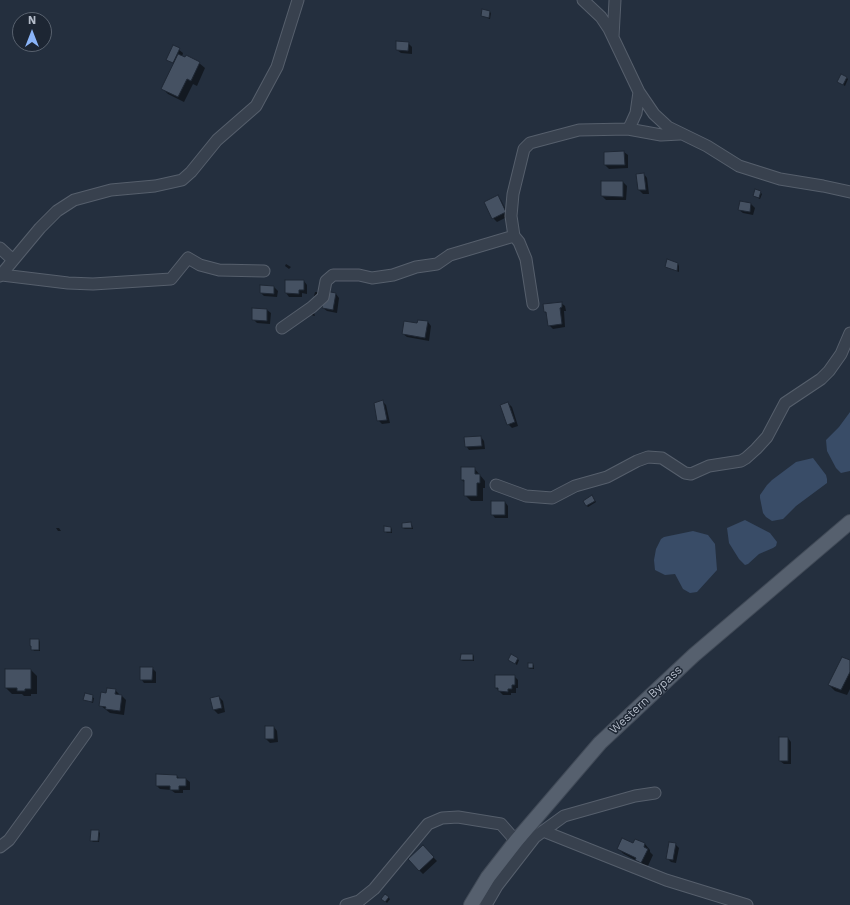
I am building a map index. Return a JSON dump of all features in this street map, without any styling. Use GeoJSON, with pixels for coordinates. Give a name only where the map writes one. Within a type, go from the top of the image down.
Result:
{"type":"FeatureCollection","features":[{"type":"Feature","properties":{"kind":"main road","name":"Western Bypass"},"geometry":{"type":"LineString","coordinates":[[471,905],[488,877],[516,841],[600,743],[694,655],[850,522]]}},
{"type":"Feature","properties":{"kind":"street"},"geometry":{"type":"LineString","coordinates":[[1,275],[40,228],[57,211],[74,200],[111,190],[155,186],[182,180],[191,172],[217,140],[256,106],[277,67],[298,0]]}},
{"type":"Feature","properties":{"kind":"street"},"geometry":{"type":"LineString","coordinates":[[583,0],[601,17],[613,37],[639,92],[654,114],[668,127],[707,146],[725,158],[745,168],[780,179],[850,192]]}},
{"type":"Feature","properties":{"kind":"street"},"geometry":{"type":"LineString","coordinates":[[613,37],[615,0]]}},
{"type":"Feature","properties":{"kind":"street"},"geometry":{"type":"LineString","coordinates":[[628,129],[636,113],[639,92]]}},
{"type":"Feature","properties":{"kind":"street"},"geometry":{"type":"LineString","coordinates":[[533,304],[526,259],[519,242],[514,236],[511,216],[513,194],[524,148],[530,143],[578,130],[628,129],[661,135],[682,134]]}},
{"type":"Feature","properties":{"kind":"street"},"geometry":{"type":"LineString","coordinates":[[282,328],[323,297],[326,281],[333,275],[359,275],[372,278],[393,275],[416,267],[437,264],[450,255],[514,236]]}},
{"type":"Feature","properties":{"kind":"street"},"geometry":{"type":"LineString","coordinates":[[0,248],[13,260]]}},
{"type":"Feature","properties":{"kind":"street"},"geometry":{"type":"LineString","coordinates":[[1,275],[68,283],[93,284],[171,279],[188,258],[200,265],[219,270],[264,271]]}},
{"type":"Feature","properties":{"kind":"street"},"geometry":{"type":"LineString","coordinates":[[496,485],[526,496],[552,498],[574,486],[607,477],[637,461],[648,457],[662,458],[685,473],[691,474],[708,466],[741,461],[756,449],[767,437],[785,403],[821,379],[829,371],[841,354],[850,333]]}},
{"type":"Feature","properties":{"kind":"street"},"geometry":{"type":"LineString","coordinates":[[0,847],[8,840],[86,733]]}},
{"type":"Feature","properties":{"kind":"street"},"geometry":{"type":"LineString","coordinates":[[486,905],[497,886],[535,837],[564,816],[635,796],[655,793]]}},
{"type":"Feature","properties":{"kind":"street"},"geometry":{"type":"LineString","coordinates":[[346,905],[359,901],[374,889],[428,824],[442,818],[458,817],[501,824],[516,841]]}},
{"type":"Feature","properties":{"kind":"street"},"geometry":{"type":"LineString","coordinates":[[543,831],[666,880],[747,905]]}},
{"type":"Feature","properties":{"kind":"water"},"geometry":{"type":"Polygon","coordinates":[[[850,412],[850,471],[841,473],[836,468],[827,451],[826,440],[839,427],[850,412]]]}},
{"type":"Feature","properties":{"kind":"water"},"geometry":{"type":"Polygon","coordinates":[[[813,458],[826,475],[827,483],[796,506],[783,519],[772,521],[766,517],[763,513],[760,495],[767,485],[796,462],[813,458]]]}},
{"type":"Feature","properties":{"kind":"water"},"geometry":{"type":"Polygon","coordinates":[[[745,520],[770,533],[777,542],[776,546],[759,554],[745,565],[739,559],[729,543],[727,528],[745,520]]]}},
{"type":"Feature","properties":{"kind":"water"},"geometry":{"type":"Polygon","coordinates":[[[693,531],[708,535],[715,544],[717,570],[697,592],[690,593],[683,589],[675,574],[665,575],[655,570],[654,560],[656,549],[661,539],[664,537],[693,531]]]}},
{"type":"Feature","properties":{"kind":"building"},"geometry":{"type":"Polygon","coordinates":[[[482,9],[490,11],[489,18],[481,16],[482,9]]]}},
{"type":"Feature","properties":{"kind":"building"},"geometry":{"type":"Polygon","coordinates":[[[396,41],[409,42],[408,51],[396,50],[396,41]]]}},
{"type":"Feature","properties":{"kind":"building"},"geometry":{"type":"Polygon","coordinates":[[[173,45],[180,48],[173,63],[166,60],[173,45]]]}},
{"type":"Feature","properties":{"kind":"building"},"geometry":{"type":"Polygon","coordinates":[[[178,54],[185,57],[186,55],[200,62],[191,81],[187,79],[178,97],[161,89],[178,54]]]}},
{"type":"Feature","properties":{"kind":"building"},"geometry":{"type":"Polygon","coordinates":[[[841,74],[847,77],[843,85],[837,82],[841,74]]]}},
{"type":"Feature","properties":{"kind":"building"},"geometry":{"type":"Polygon","coordinates":[[[624,151],[625,165],[604,165],[604,152],[624,151]]]}},
{"type":"Feature","properties":{"kind":"building"},"geometry":{"type":"Polygon","coordinates":[[[644,173],[646,190],[638,190],[636,174],[644,173]]]}},
{"type":"Feature","properties":{"kind":"building"},"geometry":{"type":"Polygon","coordinates":[[[601,181],[623,181],[623,197],[601,196],[601,181]]]}},
{"type":"Feature","properties":{"kind":"building"},"geometry":{"type":"Polygon","coordinates":[[[755,189],[761,191],[759,198],[753,196],[755,189]]]}},
{"type":"Feature","properties":{"kind":"building"},"geometry":{"type":"Polygon","coordinates":[[[498,195],[506,212],[492,219],[484,202],[498,195]]]}},
{"type":"Feature","properties":{"kind":"building"},"geometry":{"type":"Polygon","coordinates":[[[740,201],[751,203],[750,212],[738,210],[740,201]]]}},
{"type":"Feature","properties":{"kind":"building"},"geometry":{"type":"Polygon","coordinates":[[[667,259],[678,263],[677,271],[665,267],[667,259]]]}},
{"type":"Feature","properties":{"kind":"building"},"geometry":{"type":"Polygon","coordinates":[[[285,280],[304,280],[304,290],[299,290],[299,294],[285,293],[285,280]]]}},
{"type":"Feature","properties":{"kind":"building"},"geometry":{"type":"Polygon","coordinates":[[[260,285],[274,286],[274,294],[260,293],[260,285]]]}},
{"type":"Feature","properties":{"kind":"building"},"geometry":{"type":"Polygon","coordinates":[[[325,291],[336,293],[333,310],[322,308],[325,291]]]}},
{"type":"Feature","properties":{"kind":"building"},"geometry":{"type":"Polygon","coordinates":[[[562,302],[562,307],[560,308],[562,324],[548,326],[543,304],[562,302]]]}},
{"type":"Feature","properties":{"kind":"building"},"geometry":{"type":"Polygon","coordinates":[[[252,308],[267,309],[267,321],[252,320],[252,308]]]}},
{"type":"Feature","properties":{"kind":"building"},"geometry":{"type":"Polygon","coordinates":[[[418,320],[428,321],[425,338],[402,334],[404,321],[417,323],[418,320]]]}},
{"type":"Feature","properties":{"kind":"building"},"geometry":{"type":"Polygon","coordinates":[[[383,400],[387,420],[377,421],[374,403],[383,400]]]}},
{"type":"Feature","properties":{"kind":"building"},"geometry":{"type":"Polygon","coordinates":[[[508,402],[515,422],[507,425],[500,405],[508,402]]]}},
{"type":"Feature","properties":{"kind":"building"},"geometry":{"type":"Polygon","coordinates":[[[481,436],[482,446],[465,447],[464,437],[481,436]]]}},
{"type":"Feature","properties":{"kind":"building"},"geometry":{"type":"Polygon","coordinates":[[[461,467],[475,467],[475,474],[480,474],[480,483],[477,483],[477,496],[464,496],[464,480],[461,480],[461,467]]]}},
{"type":"Feature","properties":{"kind":"building"},"geometry":{"type":"Polygon","coordinates":[[[592,495],[595,501],[586,506],[583,501],[592,495]]]}},
{"type":"Feature","properties":{"kind":"building"},"geometry":{"type":"Polygon","coordinates":[[[491,501],[505,501],[505,515],[491,515],[491,501]]]}},
{"type":"Feature","properties":{"kind":"building"},"geometry":{"type":"Polygon","coordinates":[[[411,522],[412,528],[402,528],[402,523],[411,522]]]}},
{"type":"Feature","properties":{"kind":"building"},"geometry":{"type":"Polygon","coordinates":[[[384,526],[391,527],[391,532],[384,532],[384,526]]]}},
{"type":"Feature","properties":{"kind":"building"},"geometry":{"type":"Polygon","coordinates":[[[30,639],[39,639],[39,650],[31,650],[30,639]]]}},
{"type":"Feature","properties":{"kind":"building"},"geometry":{"type":"Polygon","coordinates":[[[461,654],[473,654],[473,660],[460,660],[461,654]]]}},
{"type":"Feature","properties":{"kind":"building"},"geometry":{"type":"Polygon","coordinates":[[[511,654],[518,658],[515,664],[508,660],[511,654]]]}},
{"type":"Feature","properties":{"kind":"building"},"geometry":{"type":"Polygon","coordinates":[[[842,657],[850,660],[850,672],[841,690],[828,685],[842,657]]]}},
{"type":"Feature","properties":{"kind":"building"},"geometry":{"type":"Polygon","coordinates":[[[528,663],[533,663],[533,668],[528,668],[528,663]]]}},
{"type":"Feature","properties":{"kind":"building"},"geometry":{"type":"Polygon","coordinates":[[[140,667],[153,667],[152,680],[140,680],[140,667]]]}},
{"type":"Feature","properties":{"kind":"building"},"geometry":{"type":"Polygon","coordinates":[[[5,669],[31,669],[31,689],[17,691],[17,688],[5,688],[5,669]]]}},
{"type":"Feature","properties":{"kind":"building"},"geometry":{"type":"Polygon","coordinates":[[[495,675],[515,675],[515,685],[512,685],[512,689],[508,689],[508,692],[498,691],[498,688],[495,688],[495,675]]]}},
{"type":"Feature","properties":{"kind":"building"},"geometry":{"type":"Polygon","coordinates":[[[107,688],[116,689],[115,694],[122,695],[120,711],[105,709],[106,707],[99,706],[101,692],[106,693],[107,688]]]}},
{"type":"Feature","properties":{"kind":"building"},"geometry":{"type":"Polygon","coordinates":[[[85,693],[93,695],[92,702],[83,700],[85,693]]]}},
{"type":"Feature","properties":{"kind":"building"},"geometry":{"type":"Polygon","coordinates":[[[219,696],[222,708],[213,710],[210,698],[219,696]]]}},
{"type":"Feature","properties":{"kind":"building"},"geometry":{"type":"Polygon","coordinates":[[[265,726],[274,726],[274,739],[265,739],[265,726]]]}},
{"type":"Feature","properties":{"kind":"building"},"geometry":{"type":"Polygon","coordinates":[[[779,737],[788,737],[788,761],[779,761],[779,737]]]}},
{"type":"Feature","properties":{"kind":"building"},"geometry":{"type":"Polygon","coordinates":[[[156,774],[177,775],[177,778],[186,778],[186,786],[179,786],[179,790],[170,790],[170,786],[156,786],[156,774]]]}},
{"type":"Feature","properties":{"kind":"building"},"geometry":{"type":"Polygon","coordinates":[[[91,830],[99,830],[98,841],[90,841],[91,830]]]}},
{"type":"Feature","properties":{"kind":"building"},"geometry":{"type":"Polygon","coordinates":[[[622,838],[633,843],[635,839],[645,843],[644,847],[648,849],[641,863],[635,860],[636,858],[617,849],[622,838]]]}},
{"type":"Feature","properties":{"kind":"building"},"geometry":{"type":"Polygon","coordinates":[[[669,842],[676,843],[673,860],[666,859],[669,842]]]}},
{"type":"Feature","properties":{"kind":"building"},"geometry":{"type":"Polygon","coordinates":[[[423,845],[434,857],[419,871],[408,859],[423,845]]]}},
{"type":"Feature","properties":{"kind":"building"},"geometry":{"type":"Polygon","coordinates":[[[385,894],[389,897],[385,902],[381,899],[385,894]]]}}]}
